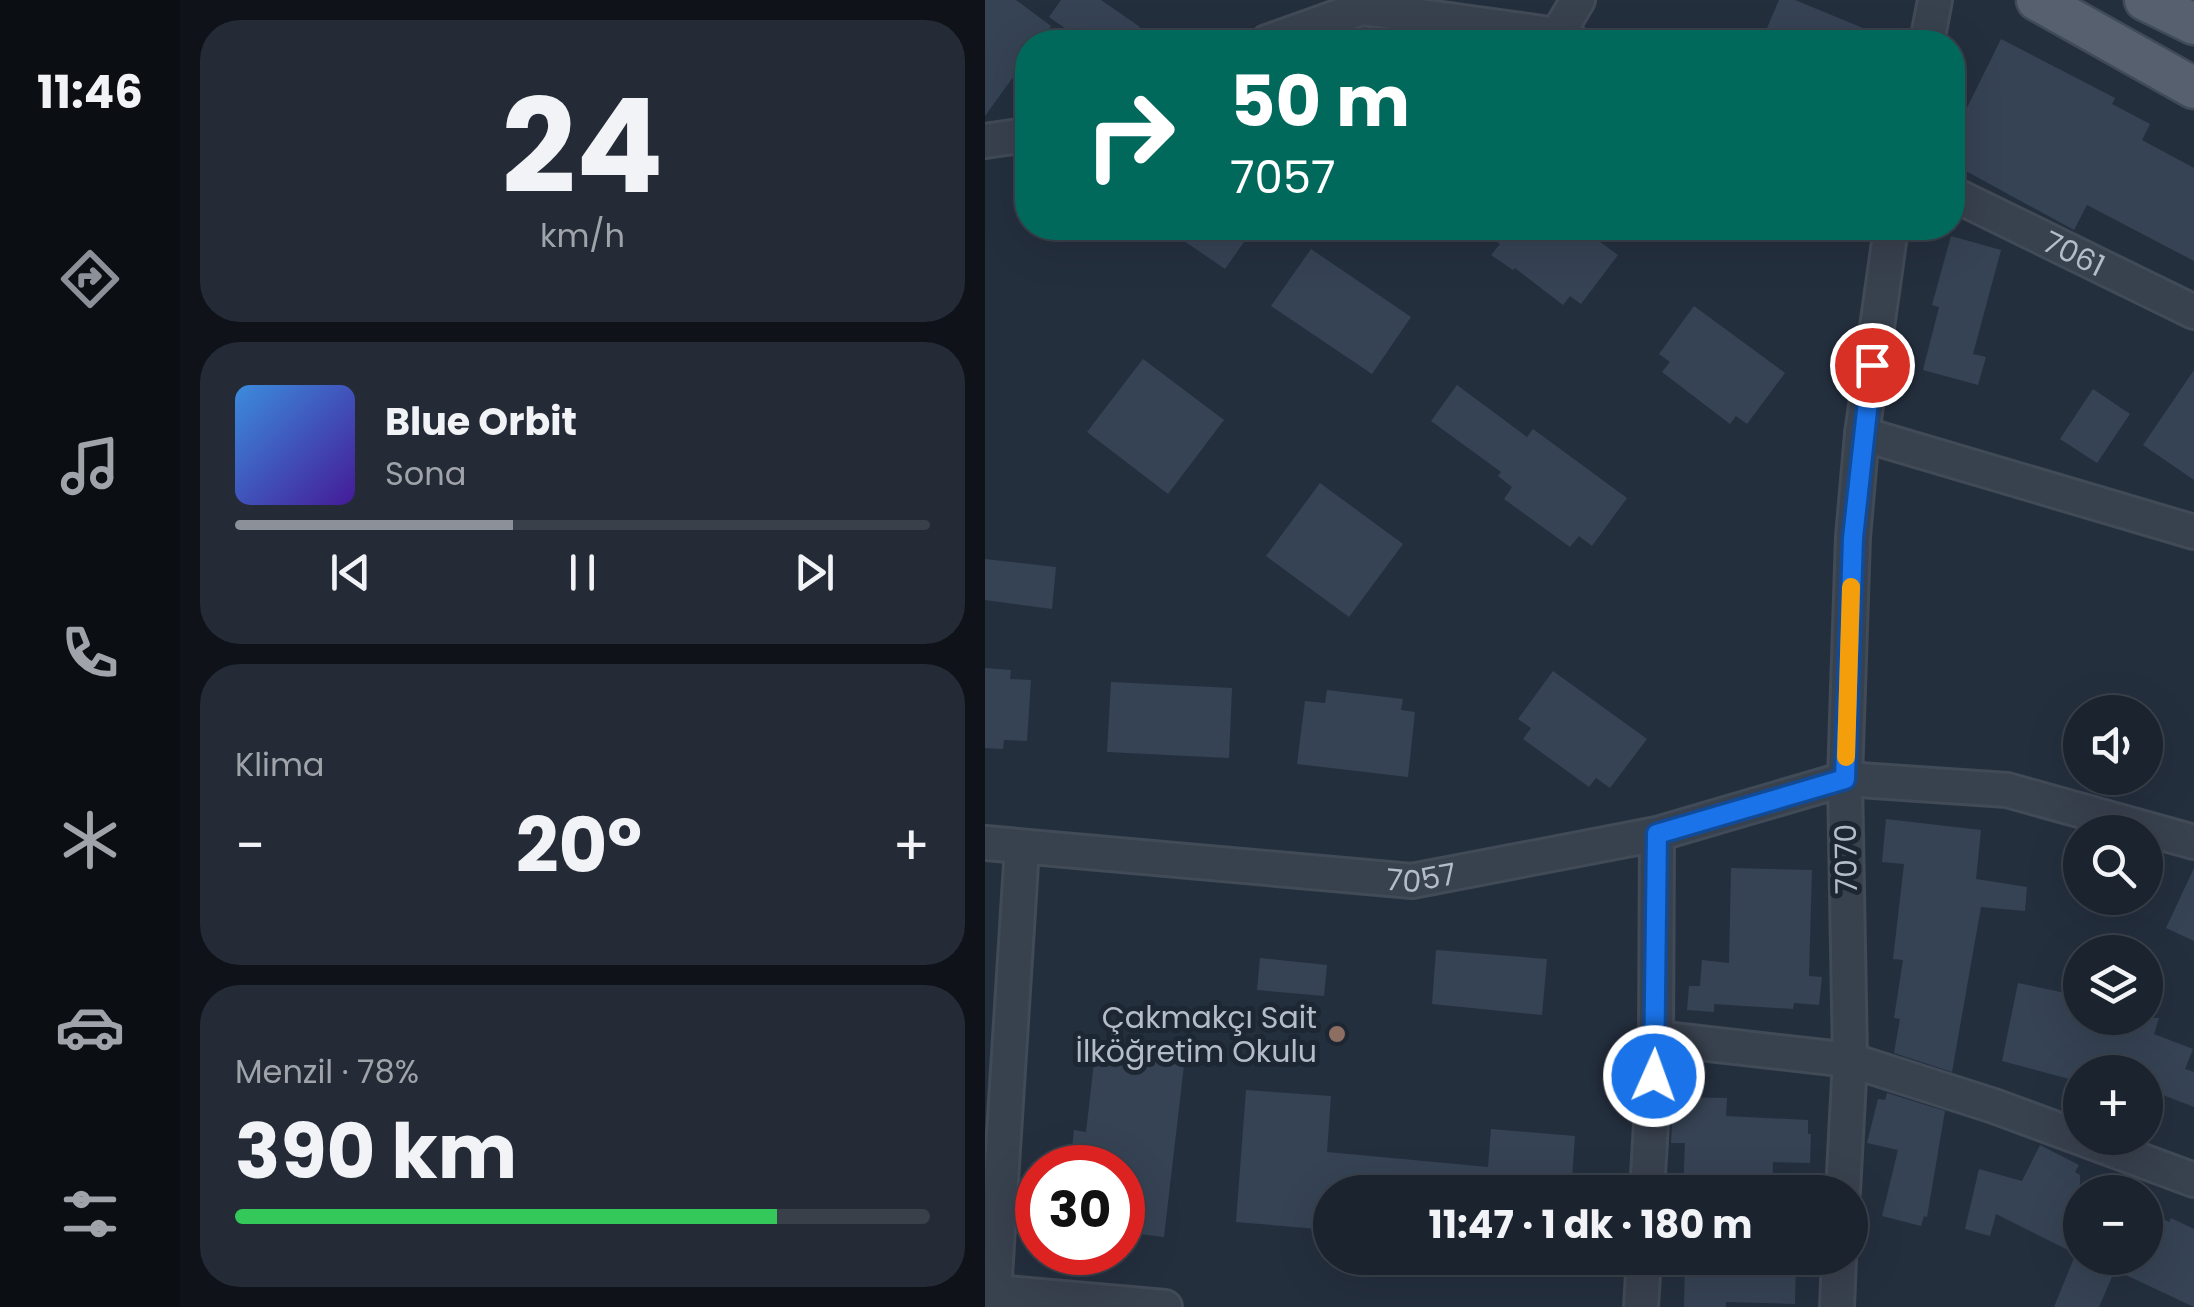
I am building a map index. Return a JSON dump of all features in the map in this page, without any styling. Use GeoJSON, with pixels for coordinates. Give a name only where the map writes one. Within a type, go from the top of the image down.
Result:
{"type":"FeatureCollection","features":[{"type":"Feature","properties":{"kind":"main road"},"geometry":{"type":"LineString","coordinates":[[2037,0],[2194,88]]}},
{"type":"Feature","properties":{"kind":"main road"},"geometry":{"type":"LineString","coordinates":[[2145,0],[2194,24]]}},
{"type":"Feature","properties":{"kind":"street"},"geometry":{"type":"LineString","coordinates":[[1568,30],[1578,0]]}},
{"type":"Feature","properties":{"kind":"street"},"geometry":{"type":"LineString","coordinates":[[1929,30],[1935,0]]}},
{"type":"Feature","properties":{"kind":"street"},"geometry":{"type":"LineString","coordinates":[[1301,30],[1362,8],[1506,30]]}},
{"type":"Feature","properties":{"kind":"street"},"geometry":{"type":"LineString","coordinates":[[985,141],[1015,137]]}},
{"type":"Feature","properties":{"kind":"street","name":"7061"},"geometry":{"type":"LineString","coordinates":[[1965,200],[2194,312]]}},
{"type":"Feature","properties":{"kind":"street","name":"7070"},"geometry":{"type":"LineString","coordinates":[[1844,1175],[1850,1060],[1845,779],[1853,538],[1862,434],[1889,240]]}},
{"type":"Feature","properties":{"kind":"street"},"geometry":{"type":"LineString","coordinates":[[1862,434],[2194,532]]}},
{"type":"Feature","properties":{"kind":"street"},"geometry":{"type":"LineString","coordinates":[[1845,779],[2007,790],[2194,842]]}},
{"type":"Feature","properties":{"kind":"street","name":"7057"},"geometry":{"type":"LineString","coordinates":[[985,843],[1412,881],[1657,834],[1845,779]]}},
{"type":"Feature","properties":{"kind":"street"},"geometry":{"type":"LineString","coordinates":[[1648,1175],[1656,1038],[1657,834]]}},
{"type":"Feature","properties":{"kind":"street"},"geometry":{"type":"LineString","coordinates":[[1022,848],[990,1292],[1165,1307]]}},
{"type":"Feature","properties":{"kind":"street"},"geometry":{"type":"LineString","coordinates":[[1656,1038],[1850,1060],[1995,1106],[2194,1180]]}},
{"type":"Feature","properties":{"kind":"street"},"geometry":{"type":"LineString","coordinates":[[1641,1307],[1643,1275]]}},
{"type":"Feature","properties":{"kind":"street"},"geometry":{"type":"LineString","coordinates":[[1837,1307],[1838,1275]]}},
{"type":"Feature","properties":{"kind":"building"},"geometry":{"type":"Polygon","coordinates":[[[985,0],[1016,0],[1051,26],[1048,30],[1015,30],[1015,75],[985,116],[985,0]]]}},
{"type":"Feature","properties":{"kind":"building"},"geometry":{"type":"Polygon","coordinates":[[[1061,0],[1101,0],[1140,27],[1068,30],[1049,17],[1061,0]]]}},
{"type":"Feature","properties":{"kind":"building"},"geometry":{"type":"Polygon","coordinates":[[[1779,0],[1795,0],[1868,30],[1766,30],[1779,0]]]}},
{"type":"Feature","properties":{"kind":"building"},"geometry":{"type":"Polygon","coordinates":[[[2001,39],[2115,98],[2112,104],[2150,124],[2142,140],[2194,168],[2194,261],[2087,205],[2074,230],[1965,171],[1965,112],[2001,39]]]}},
{"type":"Feature","properties":{"kind":"building"},"geometry":{"type":"Polygon","coordinates":[[[1183,240],[1246,240],[1225,269],[1183,240]]]}},
{"type":"Feature","properties":{"kind":"building"},"geometry":{"type":"Polygon","coordinates":[[[1494,240],[1597,240],[1618,255],[1581,304],[1570,296],[1563,305],[1515,268],[1491,255],[1500,244],[1494,240]]]}},
{"type":"Feature","properties":{"kind":"building"},"geometry":{"type":"Polygon","coordinates":[[[1950,240],[2001,250],[1973,354],[1986,357],[1978,385],[1923,370],[1939,307],[1932,305],[1950,240]]]}},
{"type":"Feature","properties":{"kind":"building"},"geometry":{"type":"Polygon","coordinates":[[[1311,249],[1411,317],[1372,374],[1271,306],[1311,249]]]}},
{"type":"Feature","properties":{"kind":"building"},"geometry":{"type":"Polygon","coordinates":[[[1694,306],[1785,373],[1747,424],[1736,416],[1730,424],[1662,372],[1670,362],[1659,354],[1694,306]]]}},
{"type":"Feature","properties":{"kind":"building"},"geometry":{"type":"Polygon","coordinates":[[[1143,359],[1224,420],[1168,494],[1087,432],[1143,359]]]}},
{"type":"Feature","properties":{"kind":"building"},"geometry":{"type":"Polygon","coordinates":[[[2194,370],[2194,480],[2143,445],[2194,370]]]}},
{"type":"Feature","properties":{"kind":"building"},"geometry":{"type":"Polygon","coordinates":[[[1457,385],[1527,437],[1533,429],[1627,498],[1592,546],[1579,536],[1570,547],[1504,499],[1512,487],[1498,476],[1501,472],[1431,421],[1457,385]]]}},
{"type":"Feature","properties":{"kind":"building"},"geometry":{"type":"Polygon","coordinates":[[[2093,389],[2130,414],[2097,463],[2060,439],[2093,389]]]}},
{"type":"Feature","properties":{"kind":"building"},"geometry":{"type":"Polygon","coordinates":[[[1320,483],[1403,544],[1349,617],[1266,556],[1320,483]]]}},
{"type":"Feature","properties":{"kind":"building"},"geometry":{"type":"Polygon","coordinates":[[[985,559],[1056,567],[1052,609],[985,600],[985,559]]]}},
{"type":"Feature","properties":{"kind":"building"},"geometry":{"type":"Polygon","coordinates":[[[985,668],[1011,670],[1010,679],[1031,680],[1027,741],[1004,740],[1003,749],[985,748],[985,668]]]}},
{"type":"Feature","properties":{"kind":"building"},"geometry":{"type":"Polygon","coordinates":[[[1553,671],[1647,739],[1610,788],[1596,778],[1589,787],[1523,739],[1531,728],[1518,719],[1553,671]]]}},
{"type":"Feature","properties":{"kind":"building"},"geometry":{"type":"Polygon","coordinates":[[[1111,682],[1232,688],[1229,758],[1107,752],[1111,682]]]}},
{"type":"Feature","properties":{"kind":"building"},"geometry":{"type":"Polygon","coordinates":[[[1327,690],[1403,699],[1401,710],[1415,712],[1408,777],[1297,764],[1305,701],[1325,703],[1327,690]]]}},
{"type":"Feature","properties":{"kind":"building"},"geometry":{"type":"Polygon","coordinates":[[[1886,819],[1981,830],[1976,879],[2027,887],[2025,911],[1981,907],[1952,1072],[1894,1053],[1900,1019],[1894,1018],[1903,960],[1893,959],[1904,864],[1882,862],[1886,819]]]}},
{"type":"Feature","properties":{"kind":"building"},"geometry":{"type":"Polygon","coordinates":[[[1731,868],[1812,870],[1809,976],[1822,977],[1819,1005],[1794,1003],[1793,1009],[1714,1004],[1714,1012],[1687,1010],[1689,986],[1700,986],[1702,960],[1729,963],[1731,868]]]}},
{"type":"Feature","properties":{"kind":"building"},"geometry":{"type":"Polygon","coordinates":[[[2194,868],[2194,941],[2166,928],[2194,868]]]}},
{"type":"Feature","properties":{"kind":"building"},"geometry":{"type":"Polygon","coordinates":[[[1436,950],[1547,959],[1542,1015],[1432,1004],[1436,950]]]}},
{"type":"Feature","properties":{"kind":"building"},"geometry":{"type":"Polygon","coordinates":[[[1260,958],[1327,965],[1324,996],[1257,990],[1260,958]]]}},
{"type":"Feature","properties":{"kind":"building"},"geometry":{"type":"Polygon","coordinates":[[[2018,983],[2063,992],[2063,1035],[2157,1035],[2193,1049],[2185,1069],[2194,1072],[2194,1107],[2163,1095],[2163,1055],[2063,1055],[2063,1077],[2002,1061],[2018,983]]]}},
{"type":"Feature","properties":{"kind":"building"},"geometry":{"type":"Polygon","coordinates":[[[1095,1054],[1184,1065],[1164,1237],[1145,1235],[1145,1145],[1072,1145],[1074,1130],[1086,1132],[1095,1054]]]}},
{"type":"Feature","properties":{"kind":"building"},"geometry":{"type":"Polygon","coordinates":[[[1246,1090],[1331,1096],[1327,1152],[1488,1167],[1491,1129],[1575,1136],[1572,1175],[1313,1175],[1313,1229],[1236,1222],[1246,1090]]]}},
{"type":"Feature","properties":{"kind":"building"},"geometry":{"type":"Polygon","coordinates":[[[1887,1093],[1945,1111],[1927,1217],[1924,1216],[1921,1226],[1882,1216],[1898,1150],[1867,1143],[1878,1099],[1885,1100],[1887,1093]]]}},
{"type":"Feature","properties":{"kind":"building"},"geometry":{"type":"Polygon","coordinates":[[[1673,1097],[1727,1098],[1726,1116],[1808,1120],[1810,1163],[1773,1162],[1773,1175],[1684,1175],[1685,1143],[1671,1143],[1673,1097]]]}},
{"type":"Feature","properties":{"kind":"building"},"geometry":{"type":"Polygon","coordinates":[[[2040,1145],[2079,1165],[2075,1172],[2080,1175],[2063,1175],[2063,1248],[1996,1214],[1990,1236],[1965,1229],[1979,1169],[2022,1181],[2040,1145]]]}},
{"type":"Feature","properties":{"kind":"building"},"geometry":{"type":"Polygon","coordinates":[[[2171,1218],[2194,1229],[2194,1307],[2126,1275],[2163,1275],[2163,1219],[2169,1222],[2171,1218]]]}},
{"type":"Feature","properties":{"kind":"building"},"geometry":{"type":"Polygon","coordinates":[[[1685,1275],[1796,1275],[1795,1304],[1726,1302],[1726,1307],[1684,1307],[1685,1275]]]}},
{"type":"Feature","properties":{"kind":"building"},"geometry":{"type":"Polygon","coordinates":[[[2067,1275],[2113,1275],[2099,1307],[2054,1307],[2067,1275]]]}},
{"type":"Feature","properties":{"kind":"slow traffic"},"geometry":{"type":"LineString","coordinates":[[1846,757],[1851,587]]}},
{"type":"Feature","properties":{"kind":"place","name":"Çakmakçı Sait İlköğretim Okulu"},"geometry":{"type":"Point","coordinates":[1337,1034]}},
{"type":"Feature","properties":{"kind":"route"},"geometry":{"type":"LineString","coordinates":[[1654,1076],[1657,834],[1845,779],[1853,538],[1872,365]]}}]}
